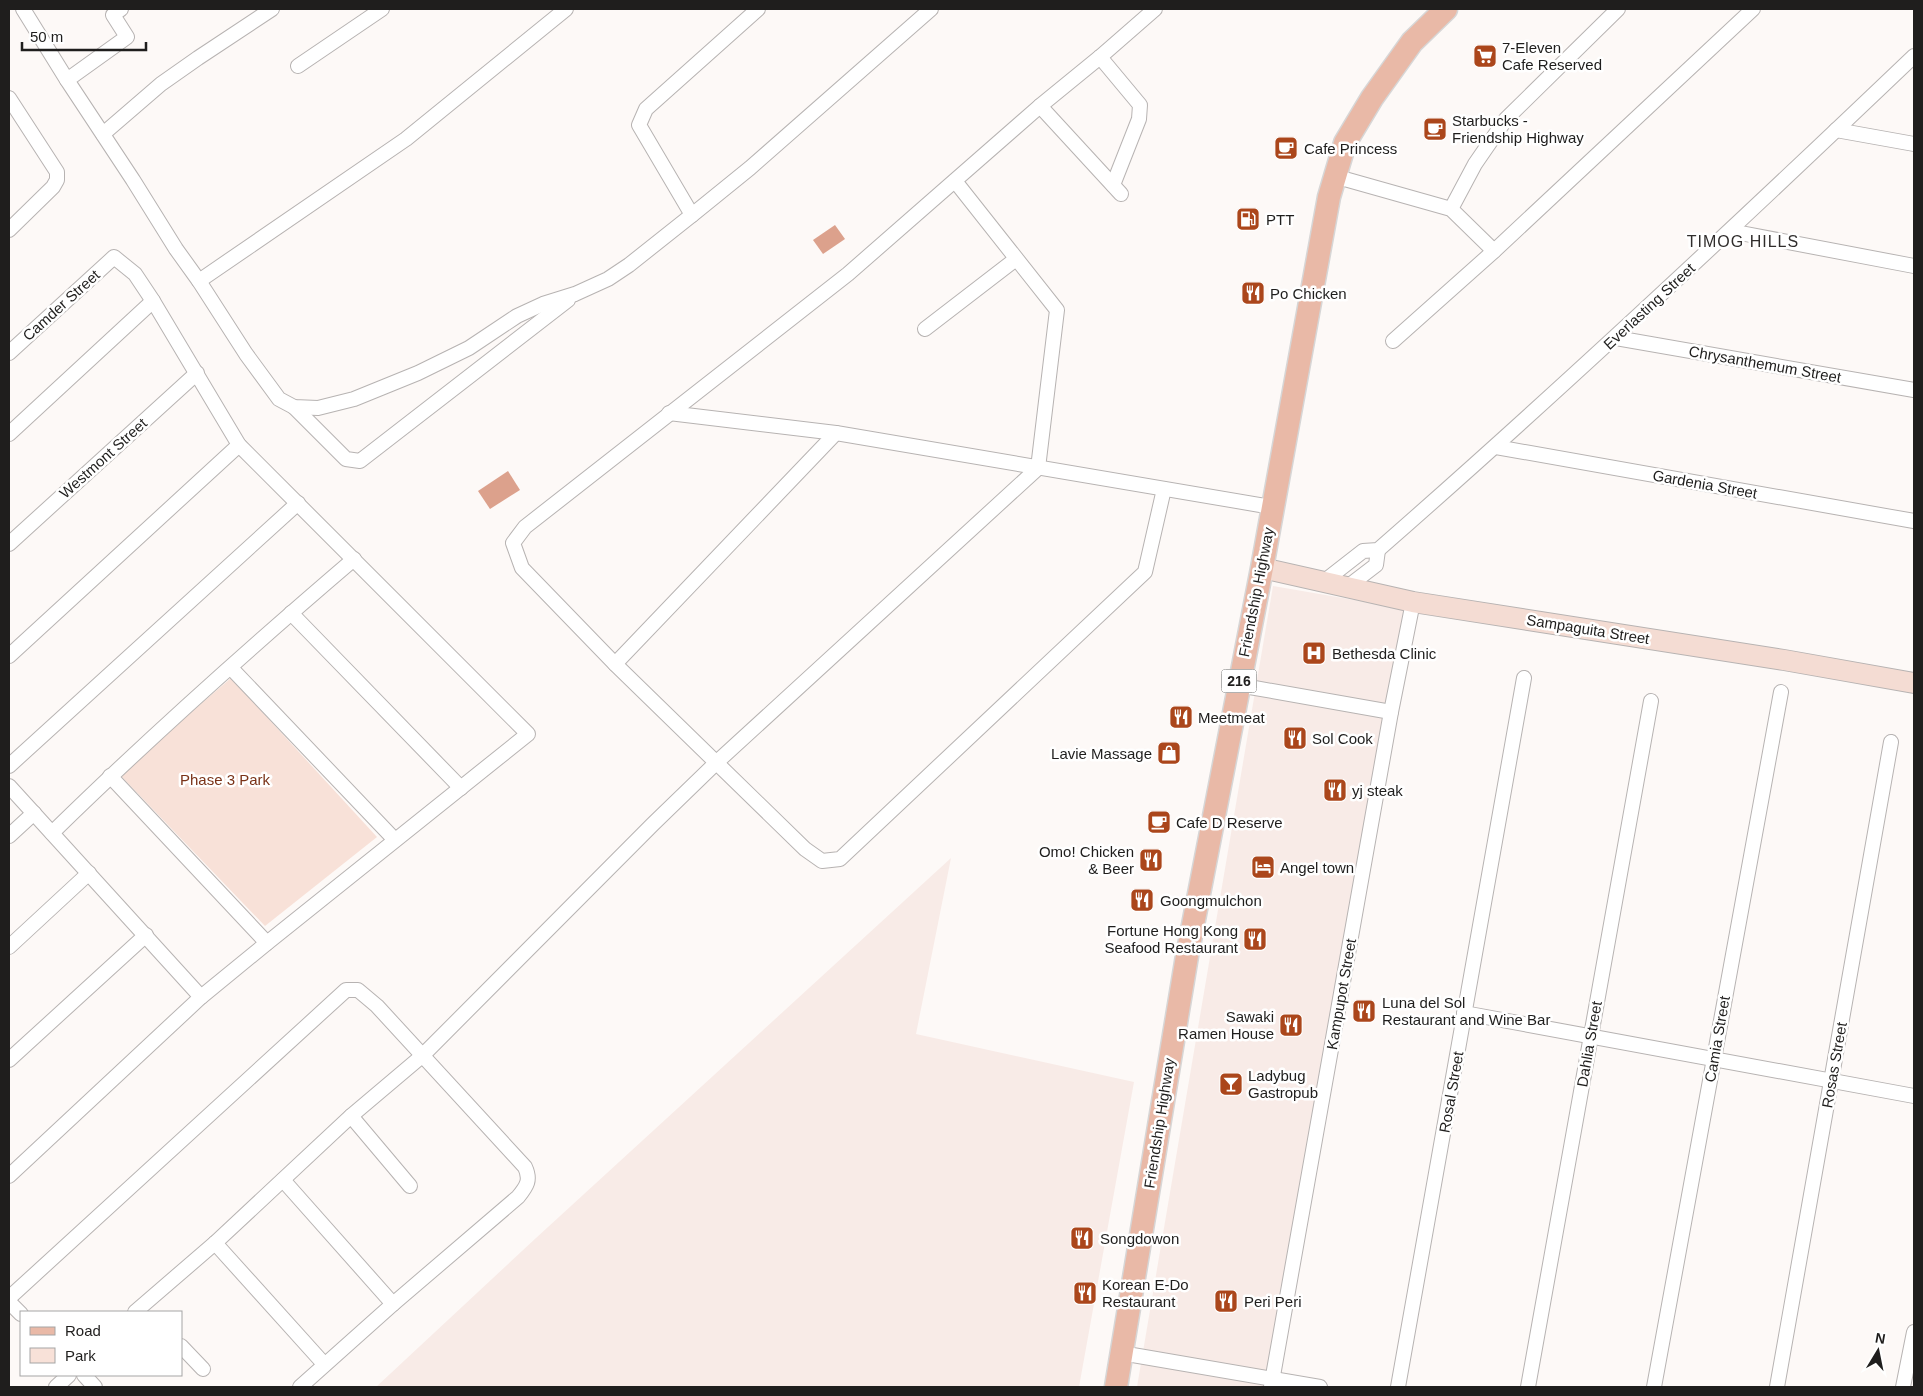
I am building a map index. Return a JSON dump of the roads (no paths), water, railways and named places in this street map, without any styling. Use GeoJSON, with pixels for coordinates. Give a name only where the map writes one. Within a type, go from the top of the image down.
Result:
{"type":"FeatureCollection","features":[{"type":"Feature","properties":{"kind":"main road","name":"Friendship Highway"},"geometry":{"type":"LineString","coordinates":[[1116,1387],[1187,956],[1262,568],[1321,233],[1334,176],[1345,143],[1372,98],[1412,42],[1446,9]]}},
{"type":"Feature","properties":{"kind":"main road","name":"Sampaguita Street"},"geometry":{"type":"LineString","coordinates":[[1262,568],[1413,602],[1784,660],[1914,683]]}},
{"type":"Feature","properties":{"kind":"street"},"geometry":{"type":"LineString","coordinates":[[22,9],[176,249],[246,354],[279,399],[294,407],[346,459],[360,462],[576,294]]}},
{"type":"Feature","properties":{"kind":"street"},"geometry":{"type":"LineString","coordinates":[[103,134],[161,84],[272,9]]}},
{"type":"Feature","properties":{"kind":"street"},"geometry":{"type":"LineString","coordinates":[[298,66],[382,9]]}},
{"type":"Feature","properties":{"kind":"street"},"geometry":{"type":"LineString","coordinates":[[199,281],[406,139],[566,9]]}},
{"type":"Feature","properties":{"kind":"street"},"geometry":{"type":"LineString","coordinates":[[692,215],[638,125],[646,109],[758,9]]}},
{"type":"Feature","properties":{"kind":"street"},"geometry":{"type":"LineString","coordinates":[[294,407],[318,408],[354,399],[418,374],[469,348],[517,316],[543,304],[576,294],[608,279],[629,265],[750,168],[931,9]]}},
{"type":"Feature","properties":{"kind":"street"},"geometry":{"type":"LineString","coordinates":[[1155,9],[1040,106],[848,274],[525,527],[513,543],[522,568],[615,664],[806,849],[822,861],[840,859],[1145,572],[1164,489]]}},
{"type":"Feature","properties":{"kind":"street"},"geometry":{"type":"LineString","coordinates":[[1451,209],[1475,164],[1506,119],[1618,9]]}},
{"type":"Feature","properties":{"kind":"street"},"geometry":{"type":"LineString","coordinates":[[1393,341],[1494,251],[1753,9]]}},
{"type":"Feature","properties":{"kind":"street"},"geometry":{"type":"LineString","coordinates":[[67,80],[127,38],[114,11]]}},
{"type":"Feature","properties":{"kind":"street","name":"Everlasting Street"},"geometry":{"type":"LineString","coordinates":[[1322,583],[1363,551],[1378,550],[1496,447],[1616,338],[1914,56]]}},
{"type":"Feature","properties":{"kind":"street"},"geometry":{"type":"LineString","coordinates":[[1040,106],[1117,189],[1140,119],[1140,105],[1100,57]]}},
{"type":"Feature","properties":{"kind":"street"},"geometry":{"type":"LineString","coordinates":[[9,98],[57,172],[57,180],[53,188],[9,230]]}},
{"type":"Feature","properties":{"kind":"street"},"geometry":{"type":"LineString","coordinates":[[1836,130],[1914,144]]}},
{"type":"Feature","properties":{"kind":"street"},"geometry":{"type":"LineString","coordinates":[[1334,176],[1451,209],[1494,251]]}},
{"type":"Feature","properties":{"kind":"street"},"geometry":{"type":"LineString","coordinates":[[143,1310],[351,1116],[422,1056],[717,762],[1038,468],[1057,310],[955,181]]}},
{"type":"Feature","properties":{"kind":"street"},"geometry":{"type":"LineString","coordinates":[[1730,231],[1914,266]]}},
{"type":"Feature","properties":{"kind":"street","name":"Camder Street"},"geometry":{"type":"LineString","coordinates":[[9,353],[114,257],[135,274],[154,302]]}},
{"type":"Feature","properties":{"kind":"street"},"geometry":{"type":"LineString","coordinates":[[925,329],[1016,258]]}},
{"type":"Feature","properties":{"kind":"street"},"geometry":{"type":"LineString","coordinates":[[9,434],[154,302],[239,445],[528,734],[201,997],[9,1176]]}},
{"type":"Feature","properties":{"kind":"street","name":"Chrysanthemum Street"},"geometry":{"type":"LineString","coordinates":[[1616,338],[1914,390]]}},
{"type":"Feature","properties":{"kind":"street","name":"Westmont Street"},"geometry":{"type":"LineString","coordinates":[[9,544],[197,373]]}},
{"type":"Feature","properties":{"kind":"street"},"geometry":{"type":"LineString","coordinates":[[669,413],[836,433],[1272,507]]}},
{"type":"Feature","properties":{"kind":"street"},"geometry":{"type":"LineString","coordinates":[[615,664],[836,433]]}},
{"type":"Feature","properties":{"kind":"street"},"geometry":{"type":"LineString","coordinates":[[9,656],[239,445]]}},
{"type":"Feature","properties":{"kind":"street","name":"Gardenia Street"},"geometry":{"type":"LineString","coordinates":[[1496,447],[1914,521]]}},
{"type":"Feature","properties":{"kind":"street"},"geometry":{"type":"LineString","coordinates":[[9,766],[298,503]]}},
{"type":"Feature","properties":{"kind":"street","name":"Everlasting Street"},"geometry":{"type":"LineString","coordinates":[[1346,588],[1376,565],[1378,550]]}},
{"type":"Feature","properties":{"kind":"street"},"geometry":{"type":"LineString","coordinates":[[52,833],[110,776],[291,613],[354,559]]}},
{"type":"Feature","properties":{"kind":"street","name":"Kampupot Street"},"geometry":{"type":"LineString","coordinates":[[1272,1383],[1391,712],[1413,602]]}},
{"type":"Feature","properties":{"kind":"street"},"geometry":{"type":"LineString","coordinates":[[291,613],[461,788]]}},
{"type":"Feature","properties":{"kind":"street"},"geometry":{"type":"LineString","coordinates":[[231,668],[395,840]]}},
{"type":"Feature","properties":{"kind":"street","name":"Rosal Street"},"geometry":{"type":"LineString","coordinates":[[1398,1387],[1524,678]]}},
{"type":"Feature","properties":{"kind":"street"},"geometry":{"type":"LineString","coordinates":[[1238,685],[1391,712]]}},
{"type":"Feature","properties":{"kind":"street","name":"Camia Street"},"geometry":{"type":"LineString","coordinates":[[1654,1387],[1781,692]]}},
{"type":"Feature","properties":{"kind":"street","name":"Dahlia Street"},"geometry":{"type":"LineString","coordinates":[[1528,1387],[1651,701]]}},
{"type":"Feature","properties":{"kind":"street","name":"Rosas Street"},"geometry":{"type":"LineString","coordinates":[[1777,1387],[1891,742]]}},
{"type":"Feature","properties":{"kind":"street"},"geometry":{"type":"LineString","coordinates":[[110,776],[267,942]]}},
{"type":"Feature","properties":{"kind":"street"},"geometry":{"type":"LineString","coordinates":[[9,786],[201,997]]}},
{"type":"Feature","properties":{"kind":"street"},"geometry":{"type":"LineString","coordinates":[[9,836],[34,813]]}},
{"type":"Feature","properties":{"kind":"street"},"geometry":{"type":"LineString","coordinates":[[9,947],[90,873]]}},
{"type":"Feature","properties":{"kind":"street"},"geometry":{"type":"LineString","coordinates":[[9,1060],[146,935]]}},
{"type":"Feature","properties":{"kind":"street"},"geometry":{"type":"LineString","coordinates":[[20,1313],[9,1300],[346,990],[358,990],[366,996],[525,1167],[529,1176],[527,1186],[518,1197],[324,1364],[300,1387]]}},
{"type":"Feature","properties":{"kind":"street"},"geometry":{"type":"LineString","coordinates":[[1464,1014],[1914,1096]]}},
{"type":"Feature","properties":{"kind":"street"},"geometry":{"type":"LineString","coordinates":[[351,1116],[410,1186]]}},
{"type":"Feature","properties":{"kind":"street"},"geometry":{"type":"LineString","coordinates":[[283,1180],[393,1304]]}},
{"type":"Feature","properties":{"kind":"street"},"geometry":{"type":"LineString","coordinates":[[215,1243],[324,1364]]}},
{"type":"Feature","properties":{"kind":"street"},"geometry":{"type":"LineString","coordinates":[[1903,1387],[1914,1332]]}},
{"type":"Feature","properties":{"kind":"street"},"geometry":{"type":"LineString","coordinates":[[182,1347],[203,1369]]}},
{"type":"Feature","properties":{"kind":"street"},"geometry":{"type":"LineString","coordinates":[[1121,1354],[1272,1383],[1320,1387]]}},
{"type":"Feature","properties":{"kind":"street"},"geometry":{"type":"LineString","coordinates":[[56,1387],[68,1376]]}},
{"type":"Feature","properties":{"kind":"street"},"geometry":{"type":"LineString","coordinates":[[85,1376],[95,1387]]}},
{"type":"Feature","properties":{"kind":"place","name":"7-Eleven Cafe Reserved"},"geometry":{"type":"Point","coordinates":[1485,56]}},
{"type":"Feature","properties":{"kind":"place","name":"Starbucks - Friendship Highway"},"geometry":{"type":"Point","coordinates":[1435,129]}},
{"type":"Feature","properties":{"kind":"place","name":"Cafe Princess"},"geometry":{"type":"Point","coordinates":[1286,148]}},
{"type":"Feature","properties":{"kind":"place","name":"PTT"},"geometry":{"type":"Point","coordinates":[1248,219]}},
{"type":"Feature","properties":{"kind":"place","name":"Po Chicken"},"geometry":{"type":"Point","coordinates":[1253,293]}},
{"type":"Feature","properties":{"kind":"place","name":"Bethesda Clinic"},"geometry":{"type":"Point","coordinates":[1314,653]}},
{"type":"Feature","properties":{"kind":"place","name":"Meetmeat"},"geometry":{"type":"Point","coordinates":[1181,717]}},
{"type":"Feature","properties":{"kind":"place","name":"Sol Cook"},"geometry":{"type":"Point","coordinates":[1295,738]}},
{"type":"Feature","properties":{"kind":"place","name":"Lavie Massage"},"geometry":{"type":"Point","coordinates":[1169,753]}},
{"type":"Feature","properties":{"kind":"place","name":"yj steak"},"geometry":{"type":"Point","coordinates":[1335,790]}},
{"type":"Feature","properties":{"kind":"place","name":"Cafe D Reserve"},"geometry":{"type":"Point","coordinates":[1159,822]}},
{"type":"Feature","properties":{"kind":"place","name":"Omo! Chicken & Beer"},"geometry":{"type":"Point","coordinates":[1151,860]}},
{"type":"Feature","properties":{"kind":"place","name":"Angel town"},"geometry":{"type":"Point","coordinates":[1263,867]}},
{"type":"Feature","properties":{"kind":"place","name":"Goongmulchon"},"geometry":{"type":"Point","coordinates":[1142,900]}},
{"type":"Feature","properties":{"kind":"place","name":"Fortune Hong Kong Seafood Restaurant"},"geometry":{"type":"Point","coordinates":[1255,939]}},
{"type":"Feature","properties":{"kind":"place","name":"Luna del Sol Restaurant and Wine Bar"},"geometry":{"type":"Point","coordinates":[1364,1011]}},
{"type":"Feature","properties":{"kind":"place","name":"Sawaki Ramen House"},"geometry":{"type":"Point","coordinates":[1291,1025]}},
{"type":"Feature","properties":{"kind":"place","name":"Ladybug Gastropub"},"geometry":{"type":"Point","coordinates":[1231,1084]}},
{"type":"Feature","properties":{"kind":"place","name":"Songdowon"},"geometry":{"type":"Point","coordinates":[1082,1238]}},
{"type":"Feature","properties":{"kind":"place","name":"Korean E-Do Restaurant"},"geometry":{"type":"Point","coordinates":[1085,1293]}},
{"type":"Feature","properties":{"kind":"place","name":"Peri Peri"},"geometry":{"type":"Point","coordinates":[1226,1301]}},
{"type":"Feature","properties":{"kind":"district","name":"TIMOG HILLS"},"geometry":{"type":"Point","coordinates":[1743,241]}},
{"type":"Feature","properties":{"kind":"park label","name":"Phase 3 Park"},"geometry":{"type":"Point","coordinates":[225,779]}}]}
